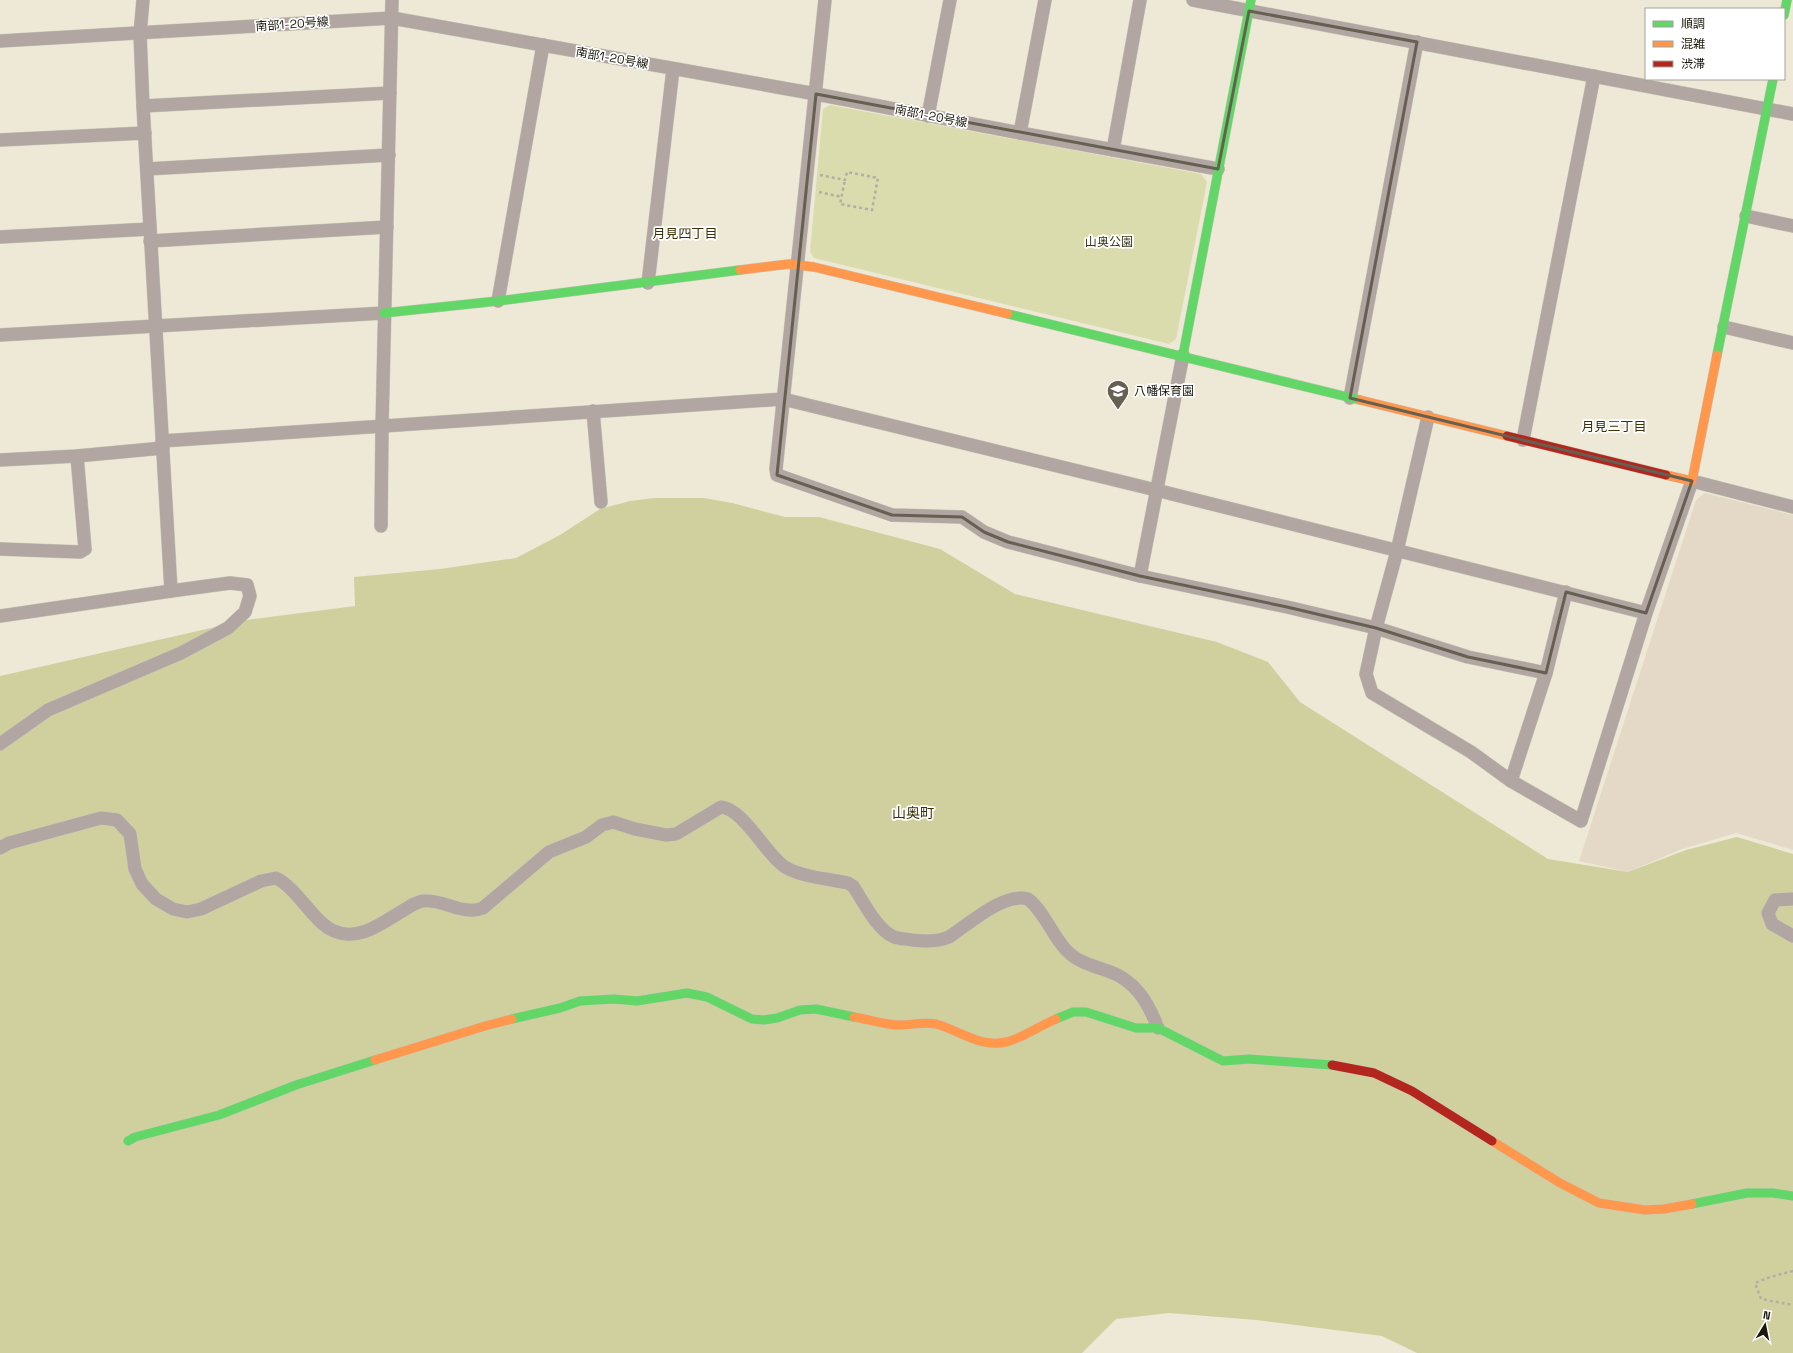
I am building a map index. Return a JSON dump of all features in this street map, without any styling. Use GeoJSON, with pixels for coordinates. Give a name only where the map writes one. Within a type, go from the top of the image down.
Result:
{"type":"FeatureCollection","features":[{"type":"Feature","properties":{"kind":"street"},"geometry":{"type":"LineString","coordinates":[[143,0],[140,34],[143,106],[171,591]]}},
{"type":"Feature","properties":{"kind":"street"},"geometry":{"type":"LineString","coordinates":[[381,526],[384,313],[392,0]]}},
{"type":"Feature","properties":{"kind":"street"},"geometry":{"type":"LineString","coordinates":[[825,0],[783,399],[776,469],[777,475],[892,515],[962,517],[984,532],[1008,542],[1140,576],[1287,606],[1376,628],[1468,657],[1546,673]]}},
{"type":"Feature","properties":{"kind":"street"},"geometry":{"type":"LineString","coordinates":[[928,116],[950,0]]}},
{"type":"Feature","properties":{"kind":"street"},"geometry":{"type":"LineString","coordinates":[[1020,133],[1045,0]]}},
{"type":"Feature","properties":{"kind":"street"},"geometry":{"type":"LineString","coordinates":[[1113,150],[1140,0]]}},
{"type":"Feature","properties":{"kind":"street"},"geometry":{"type":"LineString","coordinates":[[1193,0],[1250,6],[1417,42],[1793,114]]}},
{"type":"Feature","properties":{"kind":"street"},"geometry":{"type":"LineString","coordinates":[[1785,10],[1787,0]]}},
{"type":"Feature","properties":{"kind":"street"},"geometry":{"type":"LineString","coordinates":[[1140,576],[1250,6]]}},
{"type":"Feature","properties":{"kind":"street","name":"南部1-20号線"},"geometry":{"type":"LineString","coordinates":[[0,41],[140,34],[392,18],[816,94],[1218,169]]}},
{"type":"Feature","properties":{"kind":"street"},"geometry":{"type":"LineString","coordinates":[[1350,398],[1417,42]]}},
{"type":"Feature","properties":{"kind":"street"},"geometry":{"type":"LineString","coordinates":[[498,301],[543,45]]}},
{"type":"Feature","properties":{"kind":"street"},"geometry":{"type":"LineString","coordinates":[[648,283],[673,69]]}},
{"type":"Feature","properties":{"kind":"street"},"geometry":{"type":"LineString","coordinates":[[1523,440],[1594,76]]}},
{"type":"Feature","properties":{"kind":"street"},"geometry":{"type":"LineString","coordinates":[[1428,417],[1366,674],[1372,693],[1471,752],[1511,781],[1581,821],[1646,613],[1692,481],[1773,80]]}},
{"type":"Feature","properties":{"kind":"street"},"geometry":{"type":"LineString","coordinates":[[143,106],[390,93]]}},
{"type":"Feature","properties":{"kind":"street"},"geometry":{"type":"LineString","coordinates":[[0,140],[145,133]]}},
{"type":"Feature","properties":{"kind":"street"},"geometry":{"type":"LineString","coordinates":[[147,169],[389,155]]}},
{"type":"Feature","properties":{"kind":"street"},"geometry":{"type":"LineString","coordinates":[[1746,216],[1793,226]]}},
{"type":"Feature","properties":{"kind":"street"},"geometry":{"type":"LineString","coordinates":[[0,237],[150,235],[387,227]]}},
{"type":"Feature","properties":{"kind":"street"},"geometry":{"type":"LineString","coordinates":[[0,335],[384,313],[498,301],[798,264],[822,268],[1183,355],[1350,398],[1793,507]]}},
{"type":"Feature","properties":{"kind":"street"},"geometry":{"type":"LineString","coordinates":[[1724,327],[1793,343]]}},
{"type":"Feature","properties":{"kind":"street"},"geometry":{"type":"LineString","coordinates":[[0,460],[77,456],[163,445],[382,427],[593,411],[783,399],[1156,490],[1646,613]]}},
{"type":"Feature","properties":{"kind":"street"},"geometry":{"type":"LineString","coordinates":[[593,411],[601,502]]}},
{"type":"Feature","properties":{"kind":"street"},"geometry":{"type":"LineString","coordinates":[[0,549],[80,552],[85,549],[77,456]]}},
{"type":"Feature","properties":{"kind":"street"},"geometry":{"type":"LineString","coordinates":[[0,616],[230,583],[248,585],[250,596],[245,612],[228,628],[181,653],[48,710],[0,744]]}},
{"type":"Feature","properties":{"kind":"street"},"geometry":{"type":"LineString","coordinates":[[1511,781],[1546,673],[1566,592]]}},
{"type":"Feature","properties":{"kind":"street"},"geometry":{"type":"LineString","coordinates":[[0,848],[9,843],[101,818],[117,820],[130,834],[135,869],[142,884],[156,899],[173,909],[187,912],[201,910],[261,881],[276,878],[285,882],[318,919],[334,931],[353,934],[367,931],[414,904],[424,901],[469,911],[483,908],[549,852],[586,837],[602,826],[613,822],[635,829],[666,835],[676,834],[721,807],[726,808],[750,828],[783,866],[798,873],[848,883],[853,886],[876,921],[885,931],[894,936],[924,942],[941,940],[949,937],[997,905],[1012,898],[1021,897],[1028,899],[1066,950],[1078,959],[1117,974],[1129,981],[1137,989],[1150,1010],[1158,1028]]}},
{"type":"Feature","properties":{"kind":"street"},"geometry":{"type":"LineString","coordinates":[[1793,899],[1775,900],[1768,913],[1772,924],[1793,936]]}},
{"type":"Feature","properties":{"kind":"street"},"geometry":{"type":"LineString","coordinates":[[128,1140],[219,1115],[296,1086],[325,1078],[379,1058],[485,1026],[560,1008],[580,1001],[614,999],[637,1001],[687,992],[707,997],[752,1019],[764,1020],[777,1018],[800,1010],[816,1009],[896,1025],[922,1023],[935,1024],[976,1040],[990,1043],[1005,1042],[1017,1038],[1041,1025],[1074,1012],[1086,1012],[1136,1028],[1158,1028],[1223,1061],[1249,1059],[1328,1064],[1374,1073],[1412,1091],[1560,1183],[1599,1203],[1645,1210],[1664,1209],[1746,1193],[1773,1193],[1793,1196]]}},
{"type":"Feature","properties":{"kind":"path"},"geometry":{"type":"LineString","coordinates":[[807,172],[845,180]]}},
{"type":"Feature","properties":{"kind":"path"},"geometry":{"type":"LineString","coordinates":[[847,172],[878,178],[872,210],[840,204],[845,180],[847,172]]}},
{"type":"Feature","properties":{"kind":"path"},"geometry":{"type":"LineString","coordinates":[[806,190],[842,197]]}},
{"type":"Feature","properties":{"kind":"path"},"geometry":{"type":"LineString","coordinates":[[1793,1271],[1770,1277],[1755,1283],[1761,1299],[1793,1305]]}},
{"type":"Feature","properties":{"kind":"highlighted area"},"geometry":{"type":"Polygon","coordinates":[[[1249,11],[1417,42],[1350,398],[1692,481],[1646,613],[1566,592],[1546,673],[1468,657],[1376,628],[1287,607],[1140,576],[1008,542],[984,532],[962,517],[892,515],[777,475],[816,94],[1218,169],[1249,11]]]}},
{"type":"Feature","properties":{"kind":"shaded area"},"geometry":{"type":"Polygon","coordinates":[[[1705,493],[1793,515],[1793,850],[1736,833],[1682,849],[1628,872],[1579,861],[1696,500],[1705,493]]]}},
{"type":"Feature","properties":{"kind":"green space","name":"山奥公園"},"geometry":{"type":"Polygon","coordinates":[[[830,105],[1201,174],[1207,182],[1176,339],[1169,344],[814,258],[810,252],[823,109],[830,105]]]}},
{"type":"Feature","properties":{"kind":"green space"},"geometry":{"type":"Polygon","coordinates":[[[654,498],[704,498],[732,503],[785,517],[819,517],[940,549],[1015,594],[1217,642],[1268,662],[1300,702],[1548,859],[1628,872],[1686,850],[1737,837],[1793,854],[1793,1353],[1417,1353],[1382,1336],[1256,1320],[1169,1313],[1116,1319],[1082,1353],[0,1353],[0,676],[246,620],[355,606],[354,577],[440,569],[516,558],[560,535],[600,509],[630,501],[654,498]]]}},
{"type":"Feature","properties":{"kind":"traffic: fast"},"geometry":{"type":"LineString","coordinates":[[1183,355],[1251,0]]}},
{"type":"Feature","properties":{"kind":"traffic: fast"},"geometry":{"type":"LineString","coordinates":[[1785,10],[1787,0]]}},
{"type":"Feature","properties":{"kind":"traffic: fast"},"geometry":{"type":"LineString","coordinates":[[1717,355],[1773,80]]}},
{"type":"Feature","properties":{"kind":"traffic: fast"},"geometry":{"type":"LineString","coordinates":[[384,313],[498,301],[740,270]]}},
{"type":"Feature","properties":{"kind":"traffic: fast"},"geometry":{"type":"LineString","coordinates":[[1008,314],[1360,400]]}},
{"type":"Feature","properties":{"kind":"traffic: fast"},"geometry":{"type":"LineString","coordinates":[[512,1019],[560,1008],[580,1001],[614,999],[637,1001],[687,993],[707,997],[752,1019],[764,1020],[777,1018],[800,1010],[816,1009],[854,1017]]}},
{"type":"Feature","properties":{"kind":"traffic: fast"},"geometry":{"type":"LineString","coordinates":[[1056,1019],[1073,1012],[1086,1012],[1136,1028],[1158,1028],[1223,1061],[1249,1059],[1332,1065]]}},
{"type":"Feature","properties":{"kind":"traffic: fast"},"geometry":{"type":"LineString","coordinates":[[128,1141],[135,1137],[219,1115],[296,1085],[375,1060]]}},
{"type":"Feature","properties":{"kind":"traffic: fast"},"geometry":{"type":"LineString","coordinates":[[1692,1204],[1747,1193],[1773,1193],[1793,1196]]}},
{"type":"Feature","properties":{"kind":"traffic: slow"},"geometry":{"type":"LineString","coordinates":[[740,270],[789,264],[814,267],[1008,314]]}},
{"type":"Feature","properties":{"kind":"traffic: slow"},"geometry":{"type":"LineString","coordinates":[[1666,475],[1692,481],[1717,355]]}},
{"type":"Feature","properties":{"kind":"traffic: slow"},"geometry":{"type":"LineString","coordinates":[[1360,400],[1507,436]]}},
{"type":"Feature","properties":{"kind":"traffic: slow"},"geometry":{"type":"LineString","coordinates":[[854,1017],[896,1025],[926,1023],[936,1024],[978,1041],[987,1043],[1006,1042],[1019,1038],[1056,1019]]}},
{"type":"Feature","properties":{"kind":"traffic: slow"},"geometry":{"type":"LineString","coordinates":[[375,1060],[512,1019]]}},
{"type":"Feature","properties":{"kind":"traffic: slow"},"geometry":{"type":"LineString","coordinates":[[1492,1141],[1560,1183],[1599,1203],[1645,1210],[1664,1209],[1692,1204]]}},
{"type":"Feature","properties":{"kind":"traffic: jam"},"geometry":{"type":"LineString","coordinates":[[1507,436],[1666,475]]}},
{"type":"Feature","properties":{"kind":"traffic: jam"},"geometry":{"type":"LineString","coordinates":[[1332,1065],[1374,1073],[1412,1091],[1492,1141]]}},
{"type":"Feature","properties":{"kind":"place","name":"八幡保育園"},"geometry":{"type":"Point","coordinates":[1118,410]}},
{"type":"Feature","properties":{"kind":"district","name":"月見四丁目"},"geometry":{"type":"Point","coordinates":[685,233]}},
{"type":"Feature","properties":{"kind":"district","name":"月見三丁目"},"geometry":{"type":"Point","coordinates":[1614,426]}},
{"type":"Feature","properties":{"kind":"district","name":"山奥町"},"geometry":{"type":"Point","coordinates":[913,813]}}]}
